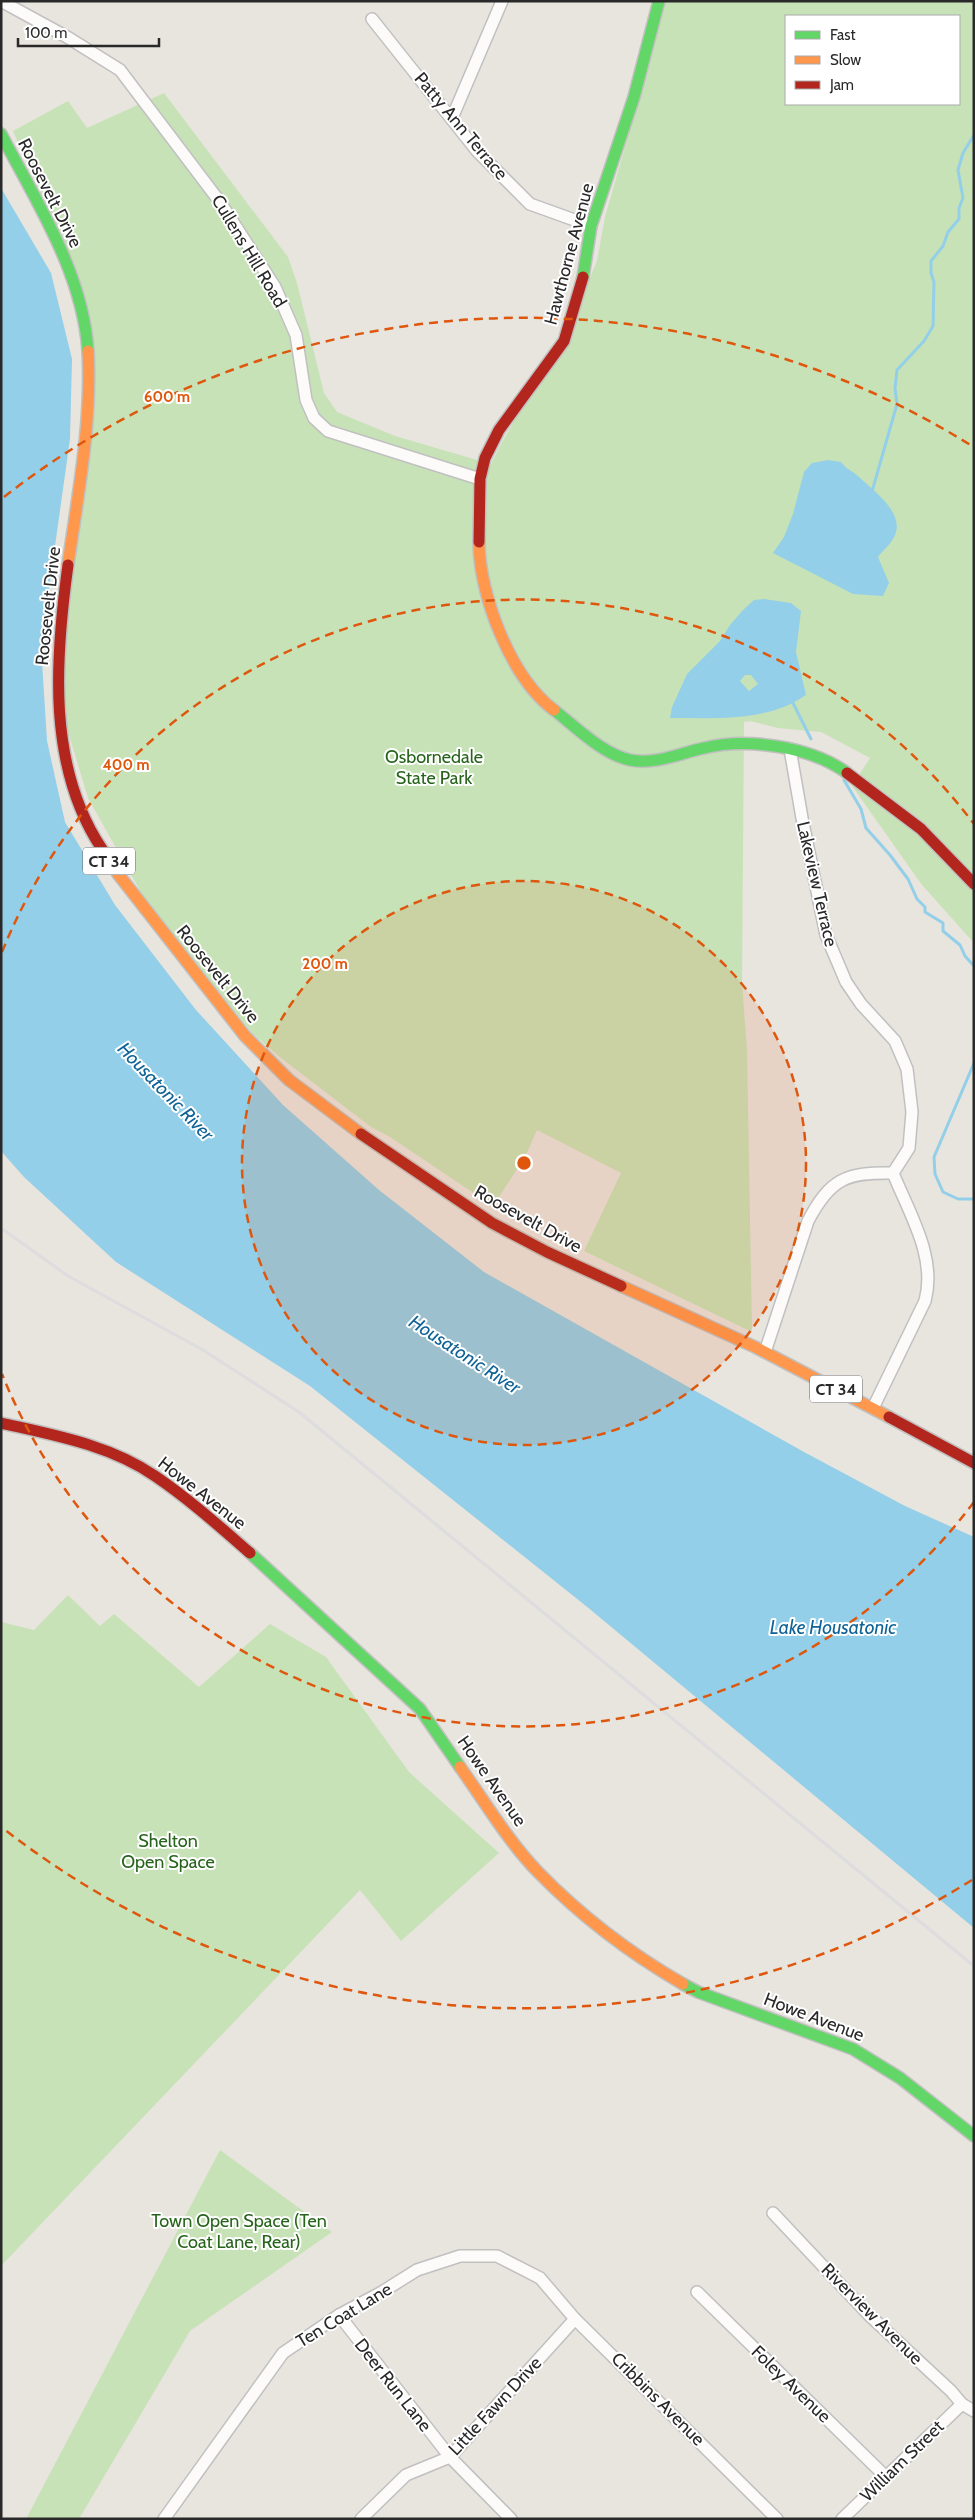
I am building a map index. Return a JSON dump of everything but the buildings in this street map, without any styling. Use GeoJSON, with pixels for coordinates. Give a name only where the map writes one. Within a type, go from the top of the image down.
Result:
{"type":"FeatureCollection","features":[{"type":"Feature","properties":{"kind":"main road","name":"Hawthorne Avenue"},"geometry":{"type":"LineString","coordinates":[[659,1],[634,97],[591,226],[582,284],[564,341],[499,430],[485,458],[480,479],[478,539],[483,582],[501,632],[523,678],[547,705],[592,740],[630,760],[664,760],[706,747],[727,744],[790,748],[815,755],[839,768],[921,829],[956,862],[974,884]]}},
{"type":"Feature","properties":{"kind":"main road","name":"Roosevelt Drive"},"geometry":{"type":"LineString","coordinates":[[1,134],[58,242],[75,288],[87,336],[90,389],[85,447],[60,625],[58,682],[64,745],[75,794],[93,836],[118,874],[200,982],[245,1036],[297,1085],[354,1129],[492,1223],[547,1252],[765,1352],[974,1463]]}},
{"type":"Feature","properties":{"kind":"main road","name":"Howe Avenue"},"geometry":{"type":"LineString","coordinates":[[1,1423],[70,1440],[108,1452],[154,1475],[200,1509],[341,1634],[420,1709],[495,1816],[537,1871],[582,1913],[621,1942],[661,1971],[698,1992],[844,2045],[874,2060],[899,2076],[974,2136]]}},
{"type":"Feature","properties":{"kind":"street","name":"Cullens Hill Road"},"geometry":{"type":"LineString","coordinates":[[1,1],[67,37],[120,70],[220,202],[274,287],[296,335],[306,400],[314,418],[328,431],[480,479]]}},
{"type":"Feature","properties":{"kind":"street"},"geometry":{"type":"LineString","coordinates":[[452,118],[502,1]]}},
{"type":"Feature","properties":{"kind":"street","name":"Patty Ann Terrace"},"geometry":{"type":"LineString","coordinates":[[372,19],[478,151],[530,204],[591,226]]}},
{"type":"Feature","properties":{"kind":"street","name":"Lakeview Terrace"},"geometry":{"type":"LineString","coordinates":[[790,748],[826,935],[846,982],[861,1004],[895,1041],[907,1069],[912,1112],[910,1136],[908,1148],[892,1173]]}},
{"type":"Feature","properties":{"kind":"street"},"geometry":{"type":"LineString","coordinates":[[765,1352],[808,1221],[815,1208],[837,1183],[845,1178],[873,1173],[892,1173],[927,1259],[929,1278],[925,1301],[873,1408]]}},
{"type":"Feature","properties":{"kind":"street","name":"Riverview Avenue"},"geometry":{"type":"LineString","coordinates":[[772,2213],[869,2314],[952,2391],[962,2404],[974,2411]]}},
{"type":"Feature","properties":{"kind":"street","name":"Ten Coat Lane"},"geometry":{"type":"LineString","coordinates":[[164,2519],[283,2353],[339,2315],[382,2292],[417,2270],[460,2256],[497,2256],[540,2278]]}},
{"type":"Feature","properties":{"kind":"street","name":"Cribbins Avenue"},"geometry":{"type":"LineString","coordinates":[[540,2278],[575,2319],[599,2340],[777,2519]]}},
{"type":"Feature","properties":{"kind":"street","name":"Foley Avenue"},"geometry":{"type":"LineString","coordinates":[[697,2292],[885,2476]]}},
{"type":"Feature","properties":{"kind":"street","name":"Deer Run Lane"},"geometry":{"type":"LineString","coordinates":[[339,2315],[450,2457],[511,2519]]}},
{"type":"Feature","properties":{"kind":"street","name":"Little Fawn Drive"},"geometry":{"type":"LineString","coordinates":[[361,2519],[406,2475],[450,2457],[575,2319]]}},
{"type":"Feature","properties":{"kind":"street","name":"William Street"},"geometry":{"type":"LineString","coordinates":[[842,2519],[962,2404]]}},
{"type":"Feature","properties":{"kind":"green space","name":"Osbornedale State Park"},"geometry":{"type":"Polygon","coordinates":[[[661,1],[974,1],[974,943],[922,885],[852,786],[870,758],[821,732],[778,728],[750,721],[744,722],[742,984],[747,1051],[752,1332],[584,1251],[621,1173],[537,1130],[525,1157],[493,1206],[390,1137],[371,1127],[281,1058],[252,1033],[147,903],[88,798],[67,728],[61,672],[89,378],[67,255],[13,131],[68,101],[87,128],[164,93],[288,257],[297,283],[324,393],[337,412],[395,436],[491,464],[569,327],[597,261],[605,217],[644,80],[661,1]]]}},
{"type":"Feature","properties":{"kind":"green space","name":"Shelton Open Space"},"geometry":{"type":"Polygon","coordinates":[[[68,1595],[100,1626],[114,1614],[199,1687],[270,1624],[326,1657],[409,1772],[499,1853],[401,1941],[360,1890],[1,2266],[1,1622],[34,1630],[68,1595]]]}},
{"type":"Feature","properties":{"kind":"green space","name":"Town Open Space (Ten Coat Lane, Rear)"},"geometry":{"type":"Polygon","coordinates":[[[220,2150],[332,2232],[190,2331],[79,2519],[26,2519],[220,2150]]]}},
{"type":"Feature","properties":{"kind":"water","name":"Lake Housatonic"},"geometry":{"type":"Polygon","coordinates":[[[1,188],[51,273],[72,359],[70,439],[41,646],[47,741],[65,822],[115,905],[196,1010],[283,1105],[379,1190],[484,1272],[804,1452],[905,1506],[974,1537],[974,1928],[586,1606],[310,1386],[116,1262],[24,1177],[1,1151],[1,188]]]}},
{"type":"Feature","properties":{"kind":"water"},"geometry":{"type":"Polygon","coordinates":[[[828,460],[841,462],[857,475],[881,497],[893,513],[897,530],[891,542],[878,557],[889,583],[883,596],[853,594],[773,553],[784,537],[793,514],[804,472],[812,463],[828,460]]]}},
{"type":"Feature","properties":{"kind":"water"},"geometry":{"type":"Polygon","coordinates":[[[764,599],[791,603],[801,611],[796,652],[806,695],[791,704],[775,710],[741,717],[670,718],[672,707],[687,674],[720,641],[730,625],[754,600],[764,599]],[[745,675],[740,681],[749,691],[758,684],[751,675],[745,675]]]}},
{"type":"Feature","properties":{"kind":"waterway"},"geometry":{"type":"LineString","coordinates":[[871,495],[897,404],[895,388],[897,370],[924,341],[933,326],[934,282],[931,273],[931,261],[943,246],[948,232],[959,219],[959,208],[963,198],[958,170],[963,153],[974,135]]}},
{"type":"Feature","properties":{"kind":"waterway"},"geometry":{"type":"LineString","coordinates":[[792,701],[811,739]]}},
{"type":"Feature","properties":{"kind":"waterway"},"geometry":{"type":"LineString","coordinates":[[844,780],[861,809],[866,828],[908,879],[917,899],[925,907],[925,912],[943,923],[943,931],[960,945],[965,956],[974,966]]}},
{"type":"Feature","properties":{"kind":"waterway"},"geometry":{"type":"LineString","coordinates":[[974,1063],[934,1157],[935,1174],[943,1192],[958,1199],[974,1199]]}},
{"type":"Feature","properties":{"kind":"railway"},"geometry":{"type":"LineString","coordinates":[[1,1228],[68,1276],[203,1350],[299,1412],[974,1966]]}},
{"type":"Feature","properties":{"kind":"traffic: fast"},"geometry":{"type":"LineString","coordinates":[[583,277],[591,226],[634,97],[659,1]]}},
{"type":"Feature","properties":{"kind":"traffic: fast"},"geometry":{"type":"LineString","coordinates":[[1,134],[43,212],[68,266],[84,322],[88,351]]}},
{"type":"Feature","properties":{"kind":"traffic: fast"},"geometry":{"type":"LineString","coordinates":[[554,710],[599,746],[630,760],[659,760],[721,745],[759,744],[798,751],[833,764],[847,773]]}},
{"type":"Feature","properties":{"kind":"traffic: fast"},"geometry":{"type":"LineString","coordinates":[[250,1553],[420,1709],[460,1767]]}},
{"type":"Feature","properties":{"kind":"traffic: fast"},"geometry":{"type":"LineString","coordinates":[[683,1984],[698,1992],[853,2049],[900,2078],[974,2136]]}},
{"type":"Feature","properties":{"kind":"traffic: slow"},"geometry":{"type":"LineString","coordinates":[[68,565],[86,432],[89,378],[88,351]]}},
{"type":"Feature","properties":{"kind":"traffic: slow"},"geometry":{"type":"LineString","coordinates":[[479,542],[480,563],[485,586],[500,634],[524,678],[538,696],[554,710]]}},
{"type":"Feature","properties":{"kind":"traffic: slow"},"geometry":{"type":"LineString","coordinates":[[102,849],[118,874],[245,1036],[289,1080],[361,1134]]}},
{"type":"Feature","properties":{"kind":"traffic: slow"},"geometry":{"type":"LineString","coordinates":[[621,1286],[755,1347],[889,1417]]}},
{"type":"Feature","properties":{"kind":"traffic: slow"},"geometry":{"type":"LineString","coordinates":[[460,1767],[497,1821],[527,1860],[554,1888],[625,1947],[683,1984]]}},
{"type":"Feature","properties":{"kind":"traffic: jam"},"geometry":{"type":"LineString","coordinates":[[479,542],[480,479],[485,458],[499,430],[564,341],[583,277]]}},
{"type":"Feature","properties":{"kind":"traffic: jam"},"geometry":{"type":"LineString","coordinates":[[68,565],[63,601],[59,675],[60,712],[64,748],[72,783],[84,817],[102,849]]}},
{"type":"Feature","properties":{"kind":"traffic: jam"},"geometry":{"type":"LineString","coordinates":[[847,773],[921,829],[974,884]]}},
{"type":"Feature","properties":{"kind":"traffic: jam"},"geometry":{"type":"LineString","coordinates":[[361,1134],[492,1223],[547,1252],[621,1286]]}},
{"type":"Feature","properties":{"kind":"traffic: jam"},"geometry":{"type":"LineString","coordinates":[[889,1417],[974,1463]]}},
{"type":"Feature","properties":{"kind":"traffic: jam"},"geometry":{"type":"LineString","coordinates":[[1,1423],[81,1442],[138,1465],[180,1494],[250,1553]]}},
{"type":"Feature","properties":{"kind":"water label","name":"Housatonic River"},"geometry":{"type":"Point","coordinates":[166,1091]}},
{"type":"Feature","properties":{"kind":"water label","name":"Housatonic River"},"geometry":{"type":"Point","coordinates":[465,1354]}}]}
